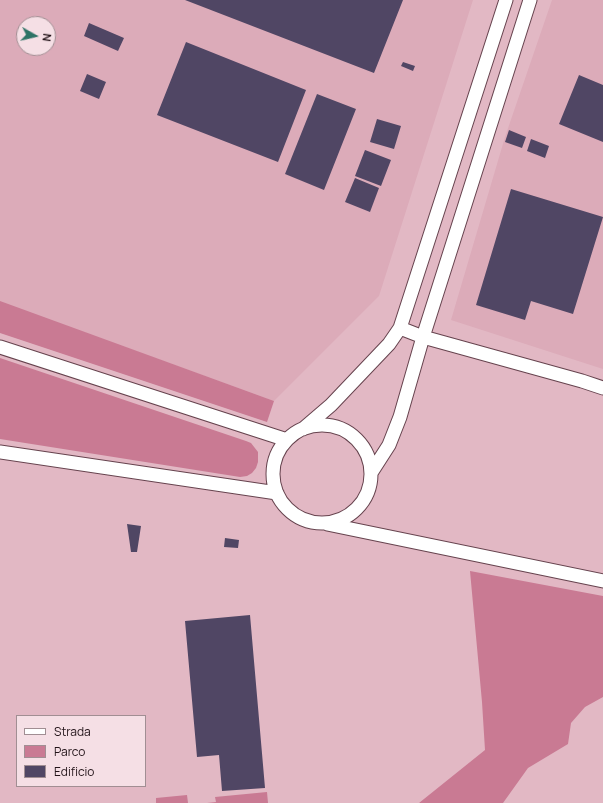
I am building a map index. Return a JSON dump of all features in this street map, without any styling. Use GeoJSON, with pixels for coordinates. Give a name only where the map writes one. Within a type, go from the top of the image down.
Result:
{"type":"FeatureCollection","features":[{"type":"Feature","properties":{"kind":"street"},"geometry":{"type":"LineString","coordinates":[[506,0],[400,328],[389,344],[331,405],[303,429],[287,440],[279,452],[274,465],[274,480],[277,493],[285,506],[296,515],[309,521],[603,581]]}},
{"type":"Feature","properties":{"kind":"street"},"geometry":{"type":"LineString","coordinates":[[371,473],[389,445],[400,417],[530,0]]}},
{"type":"Feature","properties":{"kind":"street"},"geometry":{"type":"LineString","coordinates":[[400,328],[424,337],[603,388]]}},
{"type":"Feature","properties":{"kind":"street"},"geometry":{"type":"LineString","coordinates":[[0,348],[287,440]]}},
{"type":"Feature","properties":{"kind":"street"},"geometry":{"type":"LineString","coordinates":[[303,429],[318,425],[334,426],[348,432],[360,443],[368,457],[371,473],[369,488],[362,502],[352,513],[338,520],[323,523]]}},
{"type":"Feature","properties":{"kind":"street"},"geometry":{"type":"LineString","coordinates":[[0,452],[277,493]]}},
{"type":"Feature","properties":{"kind":"shaded area"},"geometry":{"type":"Polygon","coordinates":[[[0,0],[473,0],[379,296],[274,401],[0,302],[0,0]]]}},
{"type":"Feature","properties":{"kind":"shaded area"},"geometry":{"type":"Polygon","coordinates":[[[552,0],[603,0],[603,369],[451,320],[505,137],[552,0]]]}},
{"type":"Feature","properties":{"kind":"green space"},"geometry":{"type":"Polygon","coordinates":[[[0,301],[274,401],[267,422],[0,333],[0,301]]]}},
{"type":"Feature","properties":{"kind":"green space"},"geometry":{"type":"Polygon","coordinates":[[[0,358],[251,443],[258,452],[258,462],[256,468],[247,476],[240,477],[0,439],[0,358]]]}},
{"type":"Feature","properties":{"kind":"green space"},"geometry":{"type":"Polygon","coordinates":[[[470,571],[603,596],[603,697],[585,707],[571,723],[568,744],[528,768],[503,803],[419,803],[485,750],[470,571]]]}},
{"type":"Feature","properties":{"kind":"green space"},"geometry":{"type":"Polygon","coordinates":[[[267,792],[268,803],[207,803],[216,802],[215,797],[267,792]]]}},
{"type":"Feature","properties":{"kind":"green space"},"geometry":{"type":"Polygon","coordinates":[[[187,795],[188,803],[156,803],[156,798],[187,795]]]}},
{"type":"Feature","properties":{"kind":"building"},"geometry":{"type":"Polygon","coordinates":[[[185,0],[403,0],[374,73],[185,0]]]}},
{"type":"Feature","properties":{"kind":"building"},"geometry":{"type":"Polygon","coordinates":[[[89,23],[124,38],[118,51],[84,36],[89,23]]]}},
{"type":"Feature","properties":{"kind":"building"},"geometry":{"type":"Polygon","coordinates":[[[186,42],[306,90],[278,162],[157,115],[186,42]]]}},
{"type":"Feature","properties":{"kind":"building"},"geometry":{"type":"Polygon","coordinates":[[[403,62],[415,66],[413,71],[401,66],[403,62]]]}},
{"type":"Feature","properties":{"kind":"building"},"geometry":{"type":"Polygon","coordinates":[[[87,74],[106,82],[99,99],[80,91],[87,74]]]}},
{"type":"Feature","properties":{"kind":"building"},"geometry":{"type":"Polygon","coordinates":[[[579,75],[603,85],[603,142],[559,124],[579,75]]]}},
{"type":"Feature","properties":{"kind":"building"},"geometry":{"type":"Polygon","coordinates":[[[317,94],[356,109],[324,190],[285,174],[317,94]]]}},
{"type":"Feature","properties":{"kind":"building"},"geometry":{"type":"Polygon","coordinates":[[[377,119],[401,126],[394,149],[370,142],[377,119]]]}},
{"type":"Feature","properties":{"kind":"building"},"geometry":{"type":"Polygon","coordinates":[[[509,130],[526,137],[522,148],[505,142],[509,130]]]}},
{"type":"Feature","properties":{"kind":"building"},"geometry":{"type":"Polygon","coordinates":[[[531,139],[549,146],[545,158],[527,151],[531,139]]]}},
{"type":"Feature","properties":{"kind":"building"},"geometry":{"type":"Polygon","coordinates":[[[365,150],[391,160],[381,186],[355,176],[365,150]]]}},
{"type":"Feature","properties":{"kind":"building"},"geometry":{"type":"Polygon","coordinates":[[[355,178],[379,188],[370,212],[345,202],[355,178]]]}},
{"type":"Feature","properties":{"kind":"building"},"geometry":{"type":"Polygon","coordinates":[[[511,189],[603,217],[573,314],[531,301],[525,320],[476,305],[511,189]]]}},
{"type":"Feature","properties":{"kind":"building"},"geometry":{"type":"Polygon","coordinates":[[[127,524],[141,526],[137,552],[131,552],[127,524]]]}},
{"type":"Feature","properties":{"kind":"building"},"geometry":{"type":"Polygon","coordinates":[[[225,538],[239,540],[238,548],[224,547],[225,538]]]}},
{"type":"Feature","properties":{"kind":"building"},"geometry":{"type":"Polygon","coordinates":[[[250,615],[265,788],[222,791],[219,755],[197,757],[185,621],[250,615]]]}}]}
